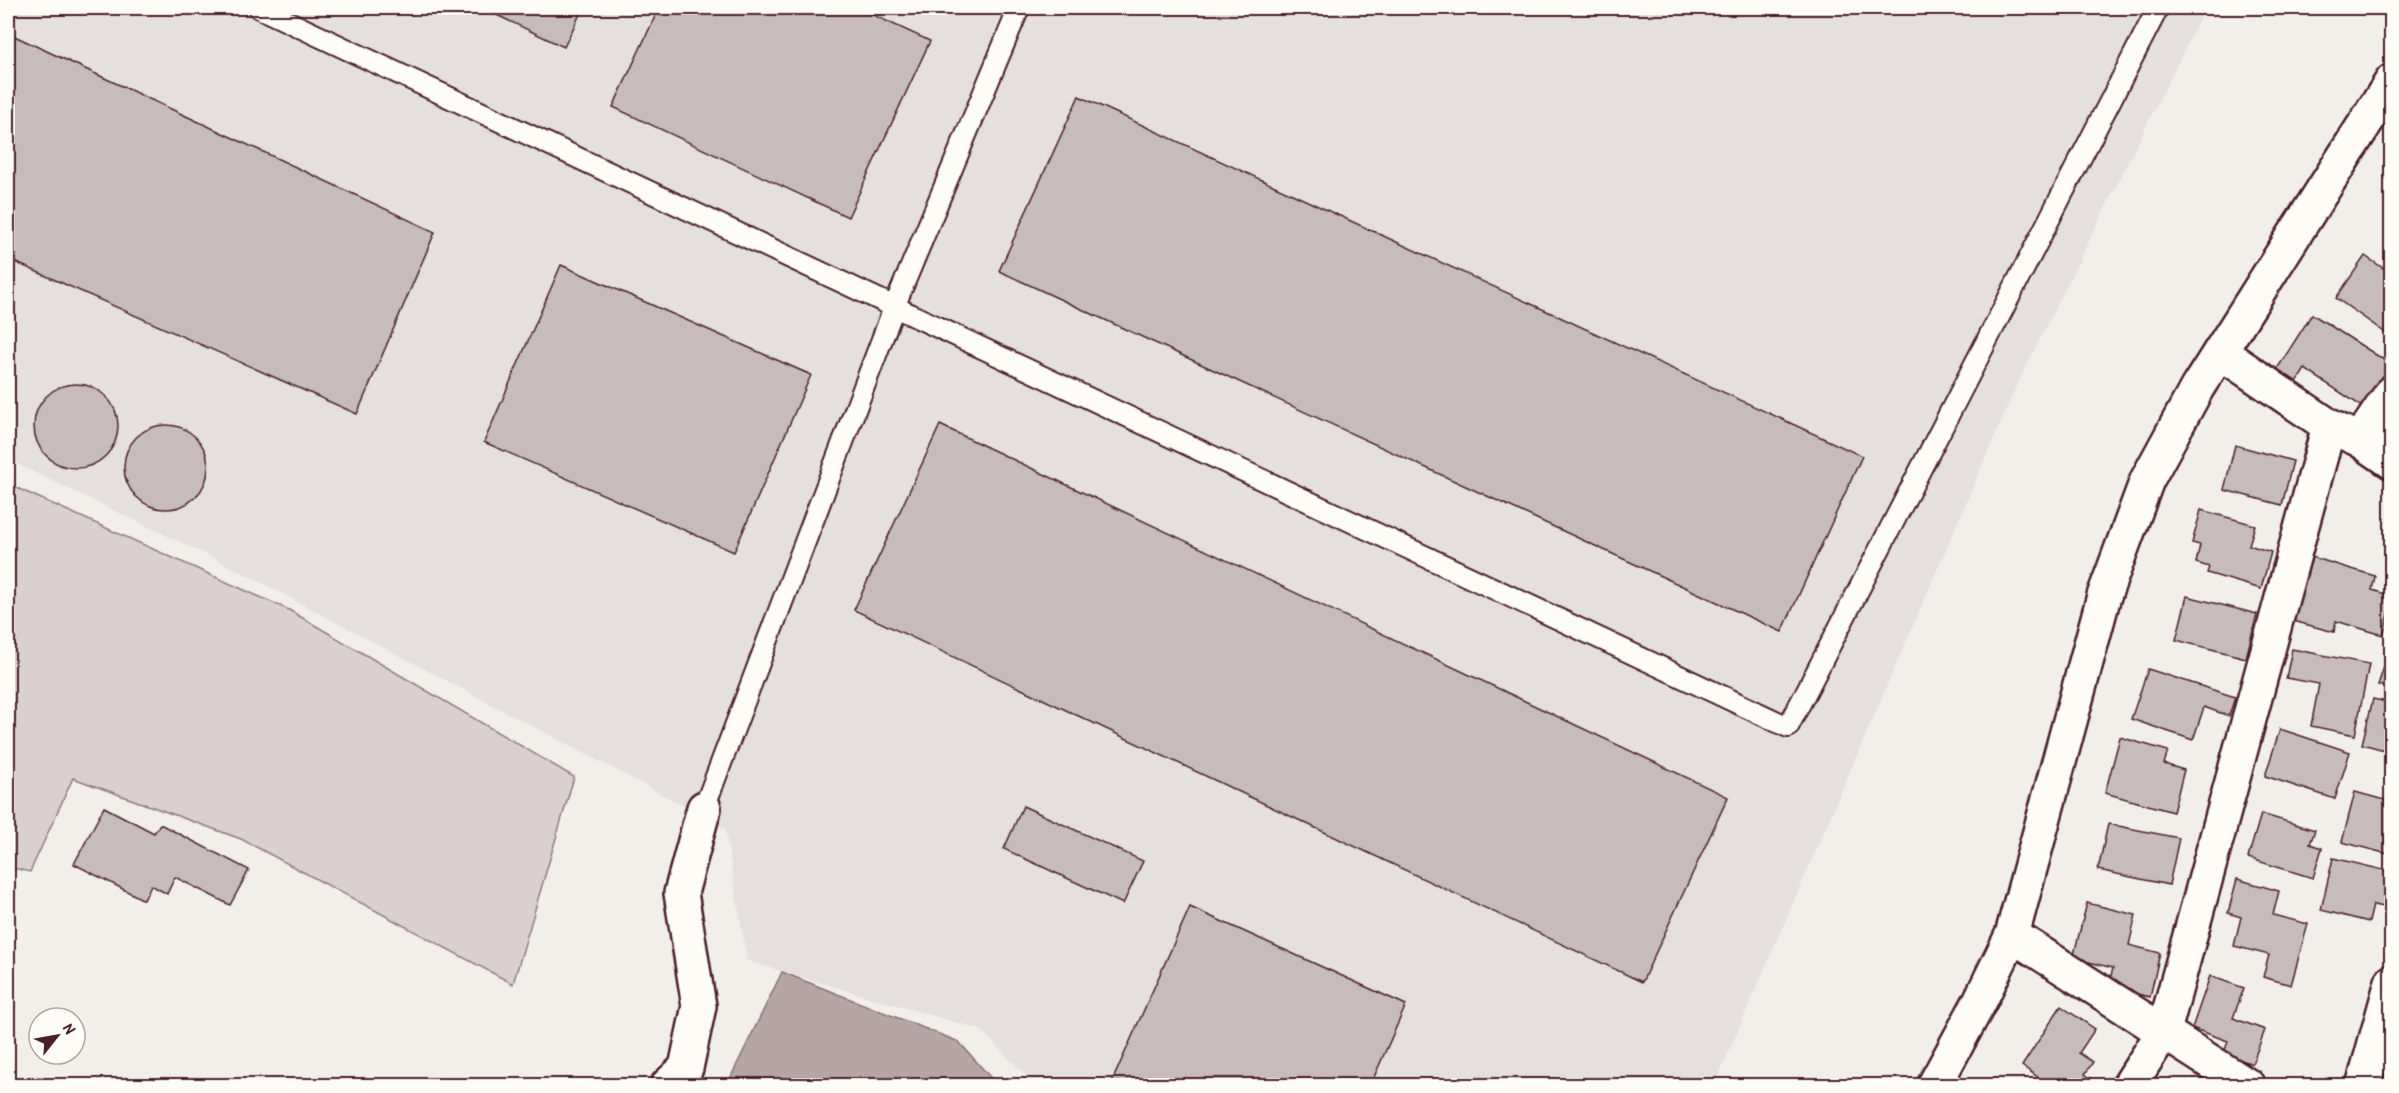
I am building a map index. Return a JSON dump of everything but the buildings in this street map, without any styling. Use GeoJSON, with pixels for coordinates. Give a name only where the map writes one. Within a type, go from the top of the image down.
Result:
{"type":"FeatureCollection","features":[{"type":"Feature","properties":{"kind":"street"},"geometry":{"type":"LineString","coordinates":[[1934,1086],[1979,1004],[2013,935],[2104,596],[2147,480],[2197,388],[2391,81]]}},
{"type":"Feature","properties":{"kind":"street"},"geometry":{"type":"LineString","coordinates":[[2220,352],[2329,426],[2360,440],[2391,462]]}},
{"type":"Feature","properties":{"kind":"street"},"geometry":{"type":"LineString","coordinates":[[2360,440],[2391,392]]}},
{"type":"Feature","properties":{"kind":"street"},"geometry":{"type":"LineString","coordinates":[[2129,1086],[2164,1031],[2329,426]]}},
{"type":"Feature","properties":{"kind":"street"},"geometry":{"type":"LineString","coordinates":[[667,1086],[686,1068],[699,1006],[681,893],[704,808]]}},
{"type":"Feature","properties":{"kind":"street"},"geometry":{"type":"LineString","coordinates":[[2013,935],[2248,1086]]}},
{"type":"Feature","properties":{"kind":"street"},"geometry":{"type":"LineString","coordinates":[[2363,1086],[2391,982]]}},
{"type":"Feature","properties":{"kind":"lane"},"geometry":{"type":"LineString","coordinates":[[260,8],[1788,727],[2158,8]]}},
{"type":"Feature","properties":{"kind":"lane"},"geometry":{"type":"LineString","coordinates":[[704,808],[895,305],[1019,8]]}},
{"type":"Feature","properties":{"kind":"shaded area"},"geometry":{"type":"Polygon","coordinates":[[[8,8],[2205,8],[2016,387],[1714,1086],[1035,1085],[981,1030],[747,961],[725,828],[226,564],[8,460],[8,8]]]}},
{"type":"Feature","properties":{"kind":"shaded area"},"geometry":{"type":"Polygon","coordinates":[[[8,484],[289,610],[574,777],[513,984],[241,839],[73,778],[30,872],[8,867],[8,484]]]}},
{"type":"Feature","properties":{"kind":"shaded area"},"geometry":{"type":"Polygon","coordinates":[[[782,972],[959,1042],[997,1085],[727,1085],[782,972]]]}}]}
